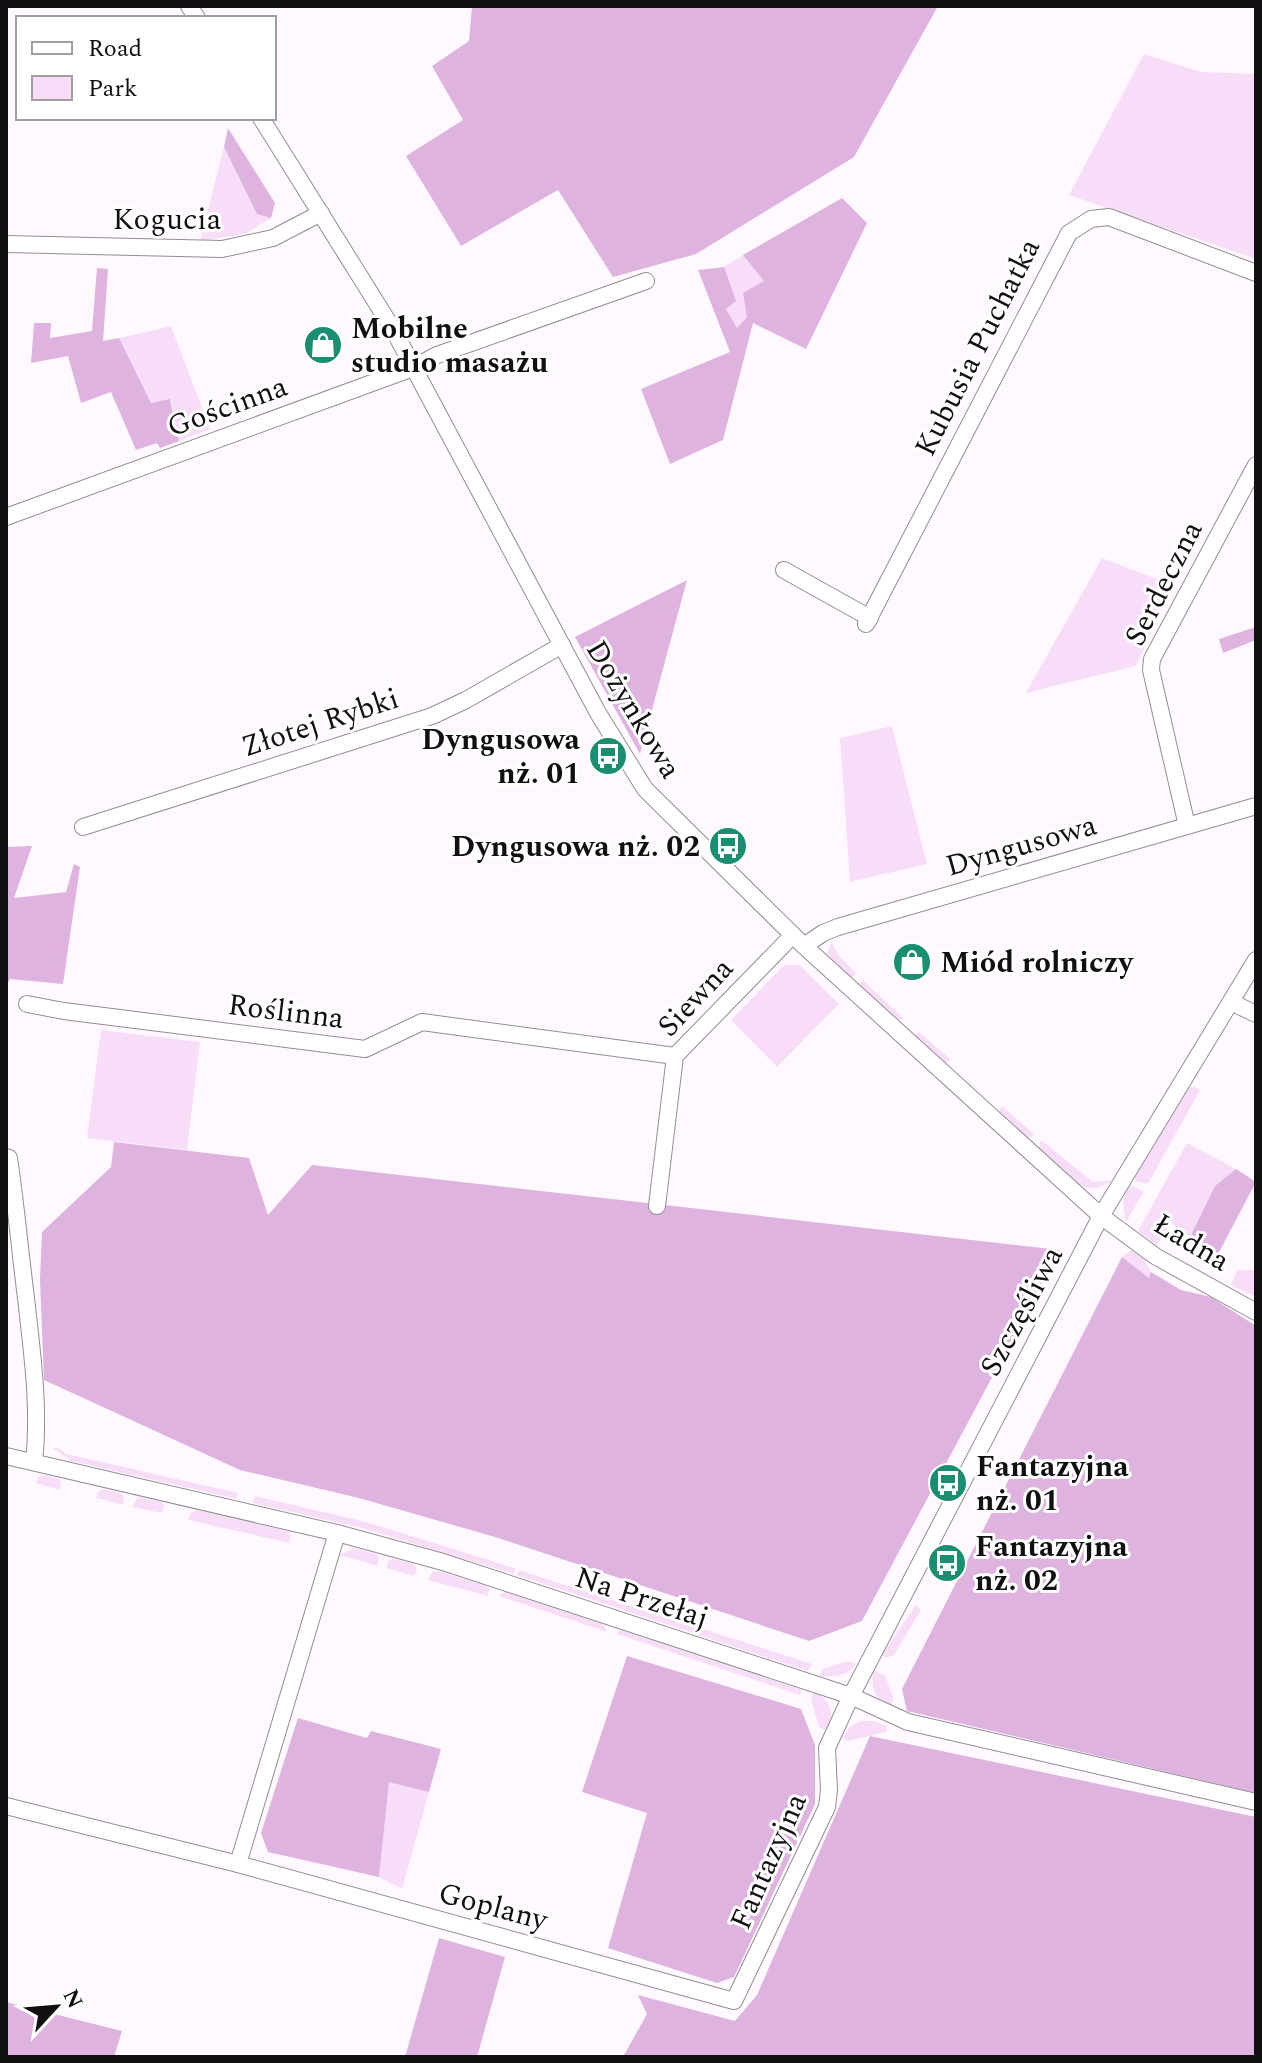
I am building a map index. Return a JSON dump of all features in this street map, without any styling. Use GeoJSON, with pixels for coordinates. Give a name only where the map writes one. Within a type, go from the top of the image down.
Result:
{"type":"FeatureCollection","features":[{"type":"Feature","properties":{"kind":"street","name":"Dożynkowa"},"geometry":{"type":"LineString","coordinates":[[262,120],[372,292],[619,750],[645,789],[799,940],[1101,1216]]}},
{"type":"Feature","properties":{"kind":"street","name":"Kogucia"},"geometry":{"type":"LineString","coordinates":[[6,244],[222,249],[273,238],[321,213]]}},
{"type":"Feature","properties":{"kind":"street","name":"Kubusia Puchatka"},"geometry":{"type":"LineString","coordinates":[[784,570],[868,621],[1069,233],[1091,219],[1109,217],[1256,273]]}},
{"type":"Feature","properties":{"kind":"street","name":"Gościnna"},"geometry":{"type":"LineString","coordinates":[[6,517],[413,368],[437,355],[646,281]]}},
{"type":"Feature","properties":{"kind":"street","name":"Serdeczna"},"geometry":{"type":"LineString","coordinates":[[1187,826],[1151,670],[1152,659],[1256,465]]}},
{"type":"Feature","properties":{"kind":"street","name":"Złotej Rybki"},"geometry":{"type":"LineString","coordinates":[[83,827],[432,716],[562,645]]}},
{"type":"Feature","properties":{"kind":"street","name":"Dyngusowa"},"geometry":{"type":"LineString","coordinates":[[799,940],[1256,806]]}},
{"type":"Feature","properties":{"kind":"street","name":"Siewna"},"geometry":{"type":"LineString","coordinates":[[657,1206],[675,1056],[799,940]]}},
{"type":"Feature","properties":{"kind":"street","name":"Szczęśliwa"},"geometry":{"type":"LineString","coordinates":[[851,1696],[1101,1216],[1256,960]]}},
{"type":"Feature","properties":{"kind":"street"},"geometry":{"type":"LineString","coordinates":[[1231,1002],[1256,1014]]}},
{"type":"Feature","properties":{"kind":"street","name":"Roślinna"},"geometry":{"type":"LineString","coordinates":[[27,1004],[365,1049],[422,1022],[675,1056]]}},
{"type":"Feature","properties":{"kind":"street"},"geometry":{"type":"LineString","coordinates":[[6,1157],[9,1158],[19,1226],[32,1350],[37,1435],[34,1462]]}},
{"type":"Feature","properties":{"kind":"street","name":"Ładna"},"geometry":{"type":"LineString","coordinates":[[1101,1216],[1155,1256],[1256,1312]]}},
{"type":"Feature","properties":{"kind":"street","name":"Na Przełaj"},"geometry":{"type":"LineString","coordinates":[[6,1456],[337,1533],[443,1562],[851,1696],[908,1722],[1256,1802]]}},
{"type":"Feature","properties":{"kind":"street"},"geometry":{"type":"LineString","coordinates":[[238,1864],[337,1533]]}},
{"type":"Feature","properties":{"kind":"street","name":"Fantazyjna"},"geometry":{"type":"LineString","coordinates":[[734,2001],[827,1807],[827,1748],[851,1696]]}},
{"type":"Feature","properties":{"kind":"street","name":"Goplany"},"geometry":{"type":"LineString","coordinates":[[6,1806],[238,1864],[734,2001]]}},
{"type":"Feature","properties":{"kind":"green space"},"geometry":{"type":"Polygon","coordinates":[[[1144,54],[1201,72],[1256,74],[1256,259],[1069,195],[1144,54]]]}},
{"type":"Feature","properties":{"kind":"green space"},"geometry":{"type":"Polygon","coordinates":[[[224,147],[257,214],[271,218],[245,234],[200,241],[224,147]]]}},
{"type":"Feature","properties":{"kind":"green space"},"geometry":{"type":"Polygon","coordinates":[[[743,255],[765,281],[747,317],[737,329],[726,309],[724,267],[743,255]]]}},
{"type":"Feature","properties":{"kind":"green space"},"geometry":{"type":"Polygon","coordinates":[[[171,326],[210,429],[179,441],[171,400],[151,403],[119,338],[171,326]]]}},
{"type":"Feature","properties":{"kind":"green space"},"geometry":{"type":"Polygon","coordinates":[[[1102,558],[1172,585],[1136,666],[1026,693],[1102,558]]]}},
{"type":"Feature","properties":{"kind":"green space"},"geometry":{"type":"Polygon","coordinates":[[[892,726],[927,864],[850,882],[840,738],[892,726]]]}},
{"type":"Feature","properties":{"kind":"green space"},"geometry":{"type":"Polygon","coordinates":[[[831,942],[839,956],[856,973],[851,979],[829,956],[831,942]]]}},
{"type":"Feature","properties":{"kind":"green space"},"geometry":{"type":"Polygon","coordinates":[[[784,965],[800,965],[839,1004],[777,1067],[731,1020],[784,965]]]}},
{"type":"Feature","properties":{"kind":"green space"},"geometry":{"type":"Polygon","coordinates":[[[863,980],[904,1019],[896,1020],[859,985],[863,980]]]}},
{"type":"Feature","properties":{"kind":"green space"},"geometry":{"type":"Polygon","coordinates":[[[101,1030],[200,1042],[187,1150],[87,1138],[101,1030]]]}},
{"type":"Feature","properties":{"kind":"green space"},"geometry":{"type":"Polygon","coordinates":[[[919,1032],[951,1060],[943,1064],[914,1037],[919,1032]]]}},
{"type":"Feature","properties":{"kind":"green space"},"geometry":{"type":"Polygon","coordinates":[[[1189,1088],[1200,1090],[1149,1182],[1135,1181],[1134,1177],[1189,1088]]]}},
{"type":"Feature","properties":{"kind":"green space"},"geometry":{"type":"Polygon","coordinates":[[[1002,1106],[1035,1135],[1025,1139],[997,1115],[1002,1106]]]}},
{"type":"Feature","properties":{"kind":"green space"},"geometry":{"type":"Polygon","coordinates":[[[1041,1140],[1093,1182],[1112,1180],[1102,1187],[1092,1188],[1072,1181],[1038,1149],[1041,1140]]]}},
{"type":"Feature","properties":{"kind":"green space"},"geometry":{"type":"Polygon","coordinates":[[[1187,1143],[1236,1169],[1215,1186],[1190,1237],[1171,1223],[1157,1245],[1138,1231],[1187,1143]]]}},
{"type":"Feature","properties":{"kind":"green space"},"geometry":{"type":"Polygon","coordinates":[[[1133,1186],[1144,1192],[1126,1222],[1124,1200],[1126,1191],[1133,1186]]]}},
{"type":"Feature","properties":{"kind":"green space"},"geometry":{"type":"Polygon","coordinates":[[[1131,1250],[1143,1258],[1151,1272],[1150,1279],[1122,1257],[1131,1250]]]}},
{"type":"Feature","properties":{"kind":"green space"},"geometry":{"type":"Polygon","coordinates":[[[1237,1270],[1256,1270],[1256,1297],[1231,1285],[1237,1270]]]}},
{"type":"Feature","properties":{"kind":"green space"},"geometry":{"type":"Polygon","coordinates":[[[53,1448],[67,1454],[238,1493],[237,1499],[71,1461],[53,1448]]]}},
{"type":"Feature","properties":{"kind":"green space"},"geometry":{"type":"Polygon","coordinates":[[[39,1476],[61,1480],[60,1490],[36,1483],[39,1476]]]}},
{"type":"Feature","properties":{"kind":"green space"},"geometry":{"type":"Polygon","coordinates":[[[103,1489],[123,1494],[124,1505],[96,1498],[103,1489]]]}},
{"type":"Feature","properties":{"kind":"green space"},"geometry":{"type":"Polygon","coordinates":[[[255,1496],[366,1522],[515,1568],[514,1574],[362,1528],[253,1503],[255,1496]]]}},
{"type":"Feature","properties":{"kind":"green space"},"geometry":{"type":"Polygon","coordinates":[[[138,1497],[161,1502],[164,1505],[162,1513],[132,1507],[138,1497]]]}},
{"type":"Feature","properties":{"kind":"green space"},"geometry":{"type":"Polygon","coordinates":[[[197,1510],[288,1531],[291,1535],[289,1543],[188,1520],[191,1513],[197,1510]]]}},
{"type":"Feature","properties":{"kind":"green space"},"geometry":{"type":"Polygon","coordinates":[[[353,1548],[377,1554],[377,1566],[340,1555],[353,1548]]]}},
{"type":"Feature","properties":{"kind":"green space"},"geometry":{"type":"Polygon","coordinates":[[[389,1560],[414,1564],[417,1570],[414,1576],[386,1568],[389,1560]]]}},
{"type":"Feature","properties":{"kind":"green space"},"geometry":{"type":"Polygon","coordinates":[[[519,1570],[812,1664],[808,1671],[517,1575],[519,1570]]]}},
{"type":"Feature","properties":{"kind":"green space"},"geometry":{"type":"Polygon","coordinates":[[[438,1571],[486,1586],[489,1588],[488,1596],[428,1580],[432,1572],[438,1571]]]}},
{"type":"Feature","properties":{"kind":"green space"},"geometry":{"type":"Polygon","coordinates":[[[505,1592],[603,1624],[607,1632],[499,1596],[505,1592]]]}},
{"type":"Feature","properties":{"kind":"green space"},"geometry":{"type":"Polygon","coordinates":[[[916,1605],[921,1610],[894,1655],[886,1658],[882,1655],[916,1605]]]}},
{"type":"Feature","properties":{"kind":"green space"},"geometry":{"type":"Polygon","coordinates":[[[619,1631],[802,1690],[800,1695],[617,1634],[619,1631]]]}},
{"type":"Feature","properties":{"kind":"green space"},"geometry":{"type":"Polygon","coordinates":[[[848,1661],[856,1664],[844,1674],[820,1676],[822,1669],[848,1661]]]}},
{"type":"Feature","properties":{"kind":"green space"},"geometry":{"type":"Polygon","coordinates":[[[873,1671],[885,1675],[893,1697],[892,1707],[875,1693],[873,1671]]]}},
{"type":"Feature","properties":{"kind":"green space"},"geometry":{"type":"Polygon","coordinates":[[[813,1692],[824,1699],[830,1708],[830,1719],[825,1730],[819,1727],[811,1699],[813,1692]]]}},
{"type":"Feature","properties":{"kind":"green space"},"geometry":{"type":"Polygon","coordinates":[[[860,1721],[887,1726],[886,1732],[848,1741],[842,1738],[849,1728],[860,1721]]]}},
{"type":"Feature","properties":{"kind":"green space"},"geometry":{"type":"Polygon","coordinates":[[[389,1781],[429,1792],[402,1889],[379,1877],[389,1781]]]}},
{"type":"Feature","properties":{"kind":"shaded area"},"geometry":{"type":"Polygon","coordinates":[[[472,6],[938,6],[854,157],[696,254],[613,277],[558,190],[461,246],[406,156],[463,120],[432,66],[469,41],[472,6]]]}},
{"type":"Feature","properties":{"kind":"shaded area"},"geometry":{"type":"Polygon","coordinates":[[[228,128],[275,203],[271,218],[257,214],[224,147],[228,128]]]}},
{"type":"Feature","properties":{"kind":"shaded area"},"geometry":{"type":"Polygon","coordinates":[[[842,198],[867,223],[806,349],[753,323],[723,440],[670,464],[641,389],[730,352],[698,270],[724,267],[736,301],[726,309],[737,328],[747,317],[743,293],[764,281],[743,255],[842,198]]]}},
{"type":"Feature","properties":{"kind":"shaded area"},"geometry":{"type":"Polygon","coordinates":[[[97,268],[108,269],[103,341],[119,338],[151,403],[170,399],[179,441],[160,448],[157,443],[136,450],[111,392],[81,403],[68,356],[31,363],[34,323],[51,323],[50,338],[92,331],[97,268]]]}},
{"type":"Feature","properties":{"kind":"shaded area"},"geometry":{"type":"Polygon","coordinates":[[[687,580],[640,754],[575,637],[687,580]]]}},
{"type":"Feature","properties":{"kind":"shaded area"},"geometry":{"type":"Polygon","coordinates":[[[1256,627],[1256,640],[1223,653],[1219,639],[1256,627]]]}},
{"type":"Feature","properties":{"kind":"shaded area"},"geometry":{"type":"Polygon","coordinates":[[[32,846],[14,898],[66,892],[74,864],[80,867],[63,984],[10,979],[6,987],[6,847],[32,846]]]}},
{"type":"Feature","properties":{"kind":"shaded area"},"geometry":{"type":"Polygon","coordinates":[[[114,1142],[249,1158],[268,1215],[312,1165],[1060,1250],[862,1621],[809,1641],[495,1537],[359,1498],[240,1470],[44,1380],[40,1279],[42,1232],[111,1167],[114,1142]]]}},
{"type":"Feature","properties":{"kind":"shaded area"},"geometry":{"type":"Polygon","coordinates":[[[1236,1169],[1256,1182],[1217,1256],[1190,1237],[1215,1186],[1236,1169]]]}},
{"type":"Feature","properties":{"kind":"shaded area"},"geometry":{"type":"Polygon","coordinates":[[[1122,1257],[1149,1278],[1151,1272],[1181,1290],[1211,1297],[1256,1326],[1256,1793],[907,1711],[902,1689],[1122,1257]]]}},
{"type":"Feature","properties":{"kind":"shaded area"},"geometry":{"type":"Polygon","coordinates":[[[627,1656],[801,1709],[815,1745],[815,1804],[734,1977],[717,1983],[608,1948],[647,1813],[582,1792],[627,1656]]]}},
{"type":"Feature","properties":{"kind":"shaded area"},"geometry":{"type":"Polygon","coordinates":[[[298,1718],[367,1738],[371,1731],[441,1749],[429,1792],[389,1782],[379,1877],[268,1852],[261,1833],[298,1718]]]}},
{"type":"Feature","properties":{"kind":"shaded area"},"geometry":{"type":"Polygon","coordinates":[[[870,1736],[1256,1817],[1256,2057],[623,2057],[647,2014],[638,1995],[735,2021],[757,1995],[870,1736]]]}},
{"type":"Feature","properties":{"kind":"shaded area"},"geometry":{"type":"Polygon","coordinates":[[[439,1938],[505,1957],[477,2057],[405,2057],[439,1938]]]}},
{"type":"Feature","properties":{"kind":"shaded area"},"geometry":{"type":"Polygon","coordinates":[[[6,2002],[122,2031],[114,2057],[6,2057],[6,2002]]]}},
{"type":"Feature","properties":{"kind":"place","name":"Mobilne studio masażu"},"geometry":{"type":"Point","coordinates":[323,345]}},
{"type":"Feature","properties":{"kind":"place","name":"Dyngusowa nż. 01"},"geometry":{"type":"Point","coordinates":[608,756]}},
{"type":"Feature","properties":{"kind":"place","name":"Dyngusowa nż. 02"},"geometry":{"type":"Point","coordinates":[728,846]}},
{"type":"Feature","properties":{"kind":"place","name":"Miód rolniczy"},"geometry":{"type":"Point","coordinates":[912,962]}},
{"type":"Feature","properties":{"kind":"place","name":"Fantazyjna nż. 01"},"geometry":{"type":"Point","coordinates":[948,1483]}},
{"type":"Feature","properties":{"kind":"place","name":"Fantazyjna nż. 02"},"geometry":{"type":"Point","coordinates":[947,1563]}}]}
